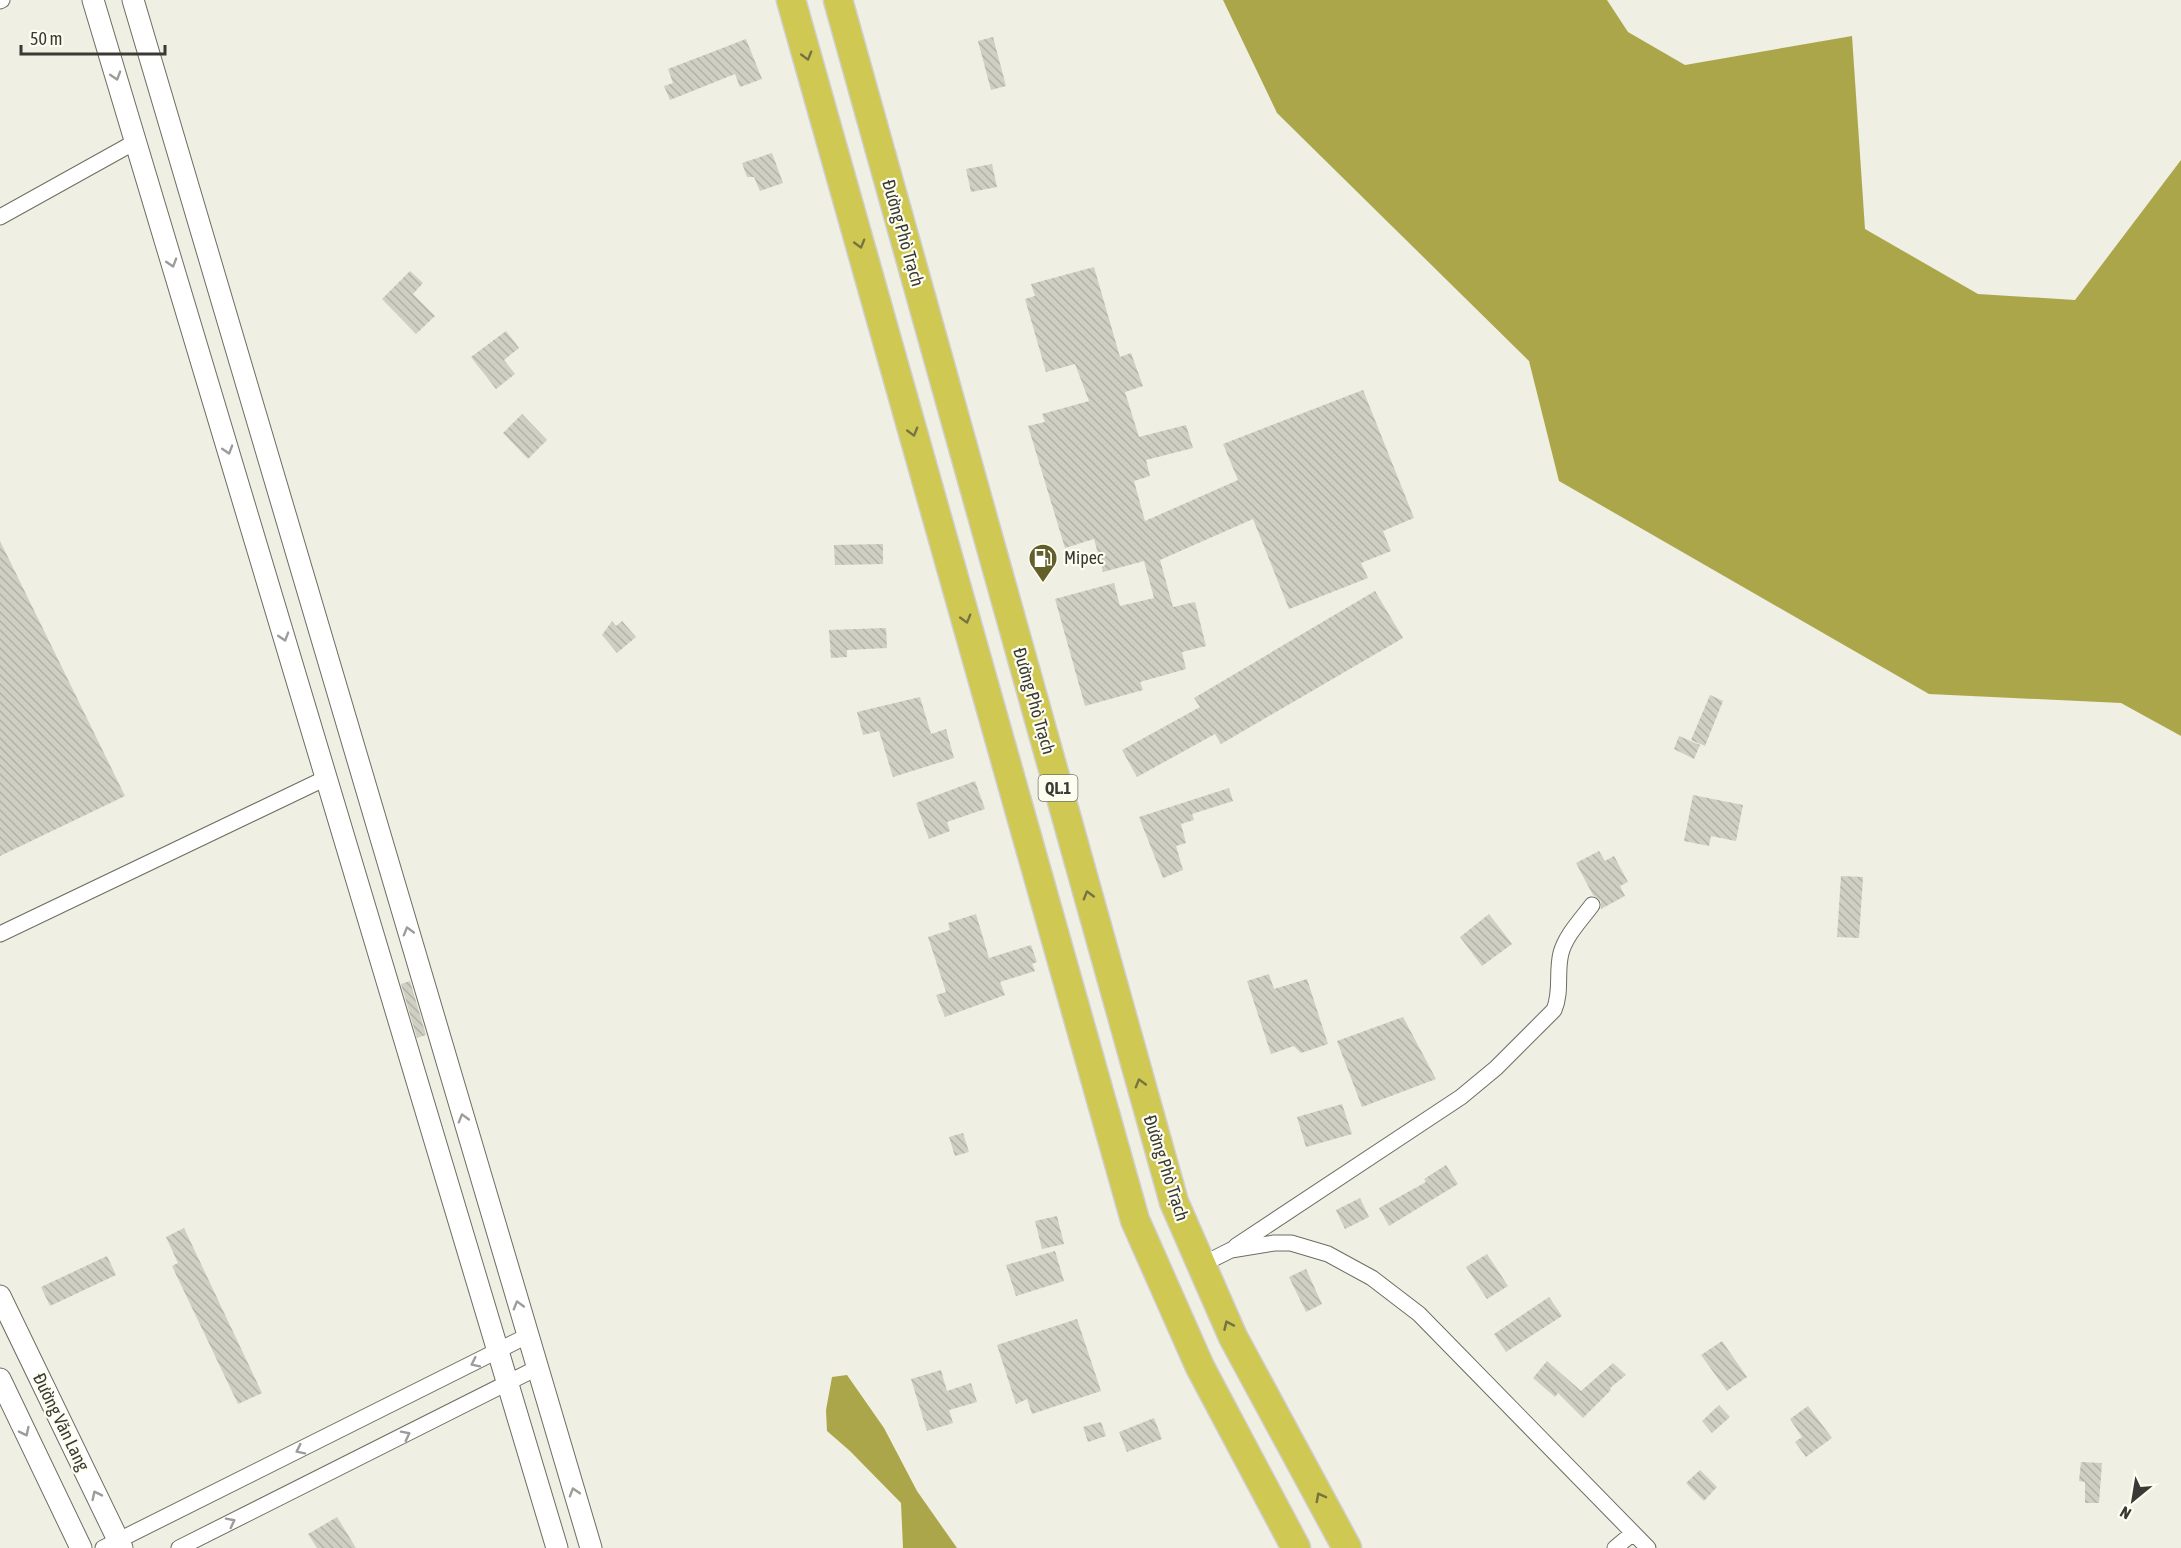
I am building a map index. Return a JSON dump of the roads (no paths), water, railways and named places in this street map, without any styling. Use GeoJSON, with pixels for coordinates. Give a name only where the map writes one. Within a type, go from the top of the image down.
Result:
{"type":"FeatureCollection","features":[{"type":"Feature","properties":{"kind":"highway","name":"QL.1"},"geometry":{"type":"LineString","coordinates":[[791,0],[1135,1220],[1200,1367],[1296,1548]]}},
{"type":"Feature","properties":{"kind":"highway","name":"Đường Phò Trạch"},"geometry":{"type":"LineString","coordinates":[[838,0],[1170,1191],[1233,1337],[1347,1548]]}},
{"type":"Feature","properties":{"kind":"street"},"geometry":{"type":"LineString","coordinates":[[93,0],[557,1548]]}},
{"type":"Feature","properties":{"kind":"street"},"geometry":{"type":"LineString","coordinates":[[133,0],[591,1548]]}},
{"type":"Feature","properties":{"kind":"street"},"geometry":{"type":"LineString","coordinates":[[0,217],[135,142]]}},
{"type":"Feature","properties":{"kind":"street"},"geometry":{"type":"LineString","coordinates":[[0,934],[326,778]]}},
{"type":"Feature","properties":{"kind":"street"},"geometry":{"type":"LineString","coordinates":[[1202,1265],[1231,1250],[1461,1097],[1496,1068],[1554,1010],[1558,1000],[1560,955],[1565,943],[1592,905]]}},
{"type":"Feature","properties":{"kind":"street"},"geometry":{"type":"LineString","coordinates":[[1231,1250],[1274,1243],[1291,1243],[1308,1247],[1328,1254],[1372,1278],[1395,1294],[1419,1314],[1648,1548]]}},
{"type":"Feature","properties":{"kind":"street","name":"Đường Văn Lang"},"geometry":{"type":"LineString","coordinates":[[0,1296],[114,1545]]}},
{"type":"Feature","properties":{"kind":"street"},"geometry":{"type":"LineString","coordinates":[[114,1545],[527,1336]]}},
{"type":"Feature","properties":{"kind":"street"},"geometry":{"type":"LineString","coordinates":[[179,1548],[537,1368]]}},
{"type":"Feature","properties":{"kind":"street","name":"Đường Văn Lang"},"geometry":{"type":"LineString","coordinates":[[0,1379],[81,1548]]}},
{"type":"Feature","properties":{"kind":"street"},"geometry":{"type":"LineString","coordinates":[[1615,1548],[1633,1533]]}},
{"type":"Feature","properties":{"kind":"place","name":"Mipec"},"geometry":{"type":"Point","coordinates":[1043,584]}}]}
